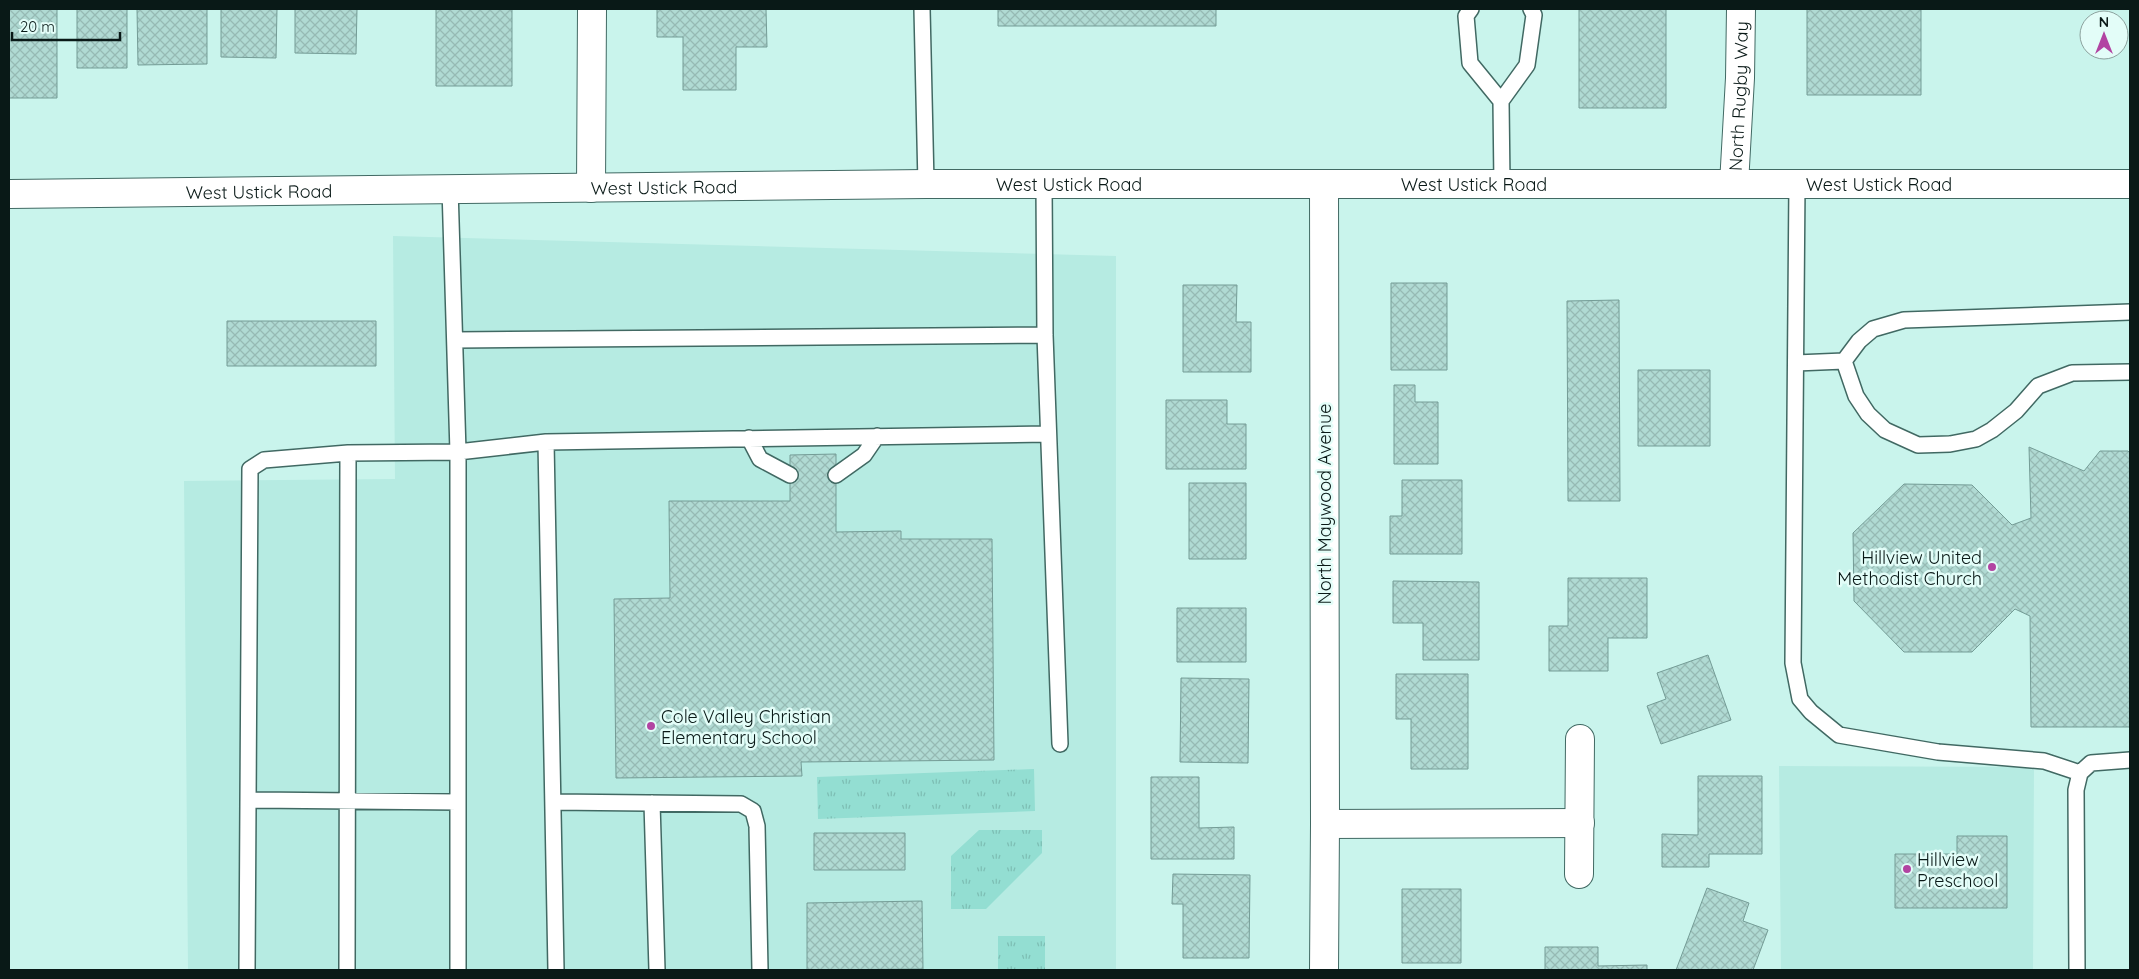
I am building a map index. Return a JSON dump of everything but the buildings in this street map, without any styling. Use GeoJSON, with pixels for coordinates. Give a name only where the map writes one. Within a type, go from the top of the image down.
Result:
{"type":"FeatureCollection","features":[{"type":"Feature","properties":{"kind":"main road"},"geometry":{"type":"LineString","coordinates":[[591,188],[592,9]]}},
{"type":"Feature","properties":{"kind":"main road","name":"North Rugby Way"},"geometry":{"type":"LineString","coordinates":[[1734,184],[1740,78],[1741,9]]}},
{"type":"Feature","properties":{"kind":"main road","name":"West Ustick Road"},"geometry":{"type":"LineString","coordinates":[[9,194],[926,184],[2130,184]]}},
{"type":"Feature","properties":{"kind":"main road","name":"North Maywood Avenue"},"geometry":{"type":"LineString","coordinates":[[1324,184],[1324,970]]}},
{"type":"Feature","properties":{"kind":"main road"},"geometry":{"type":"LineString","coordinates":[[1579,874],[1580,739]]}},
{"type":"Feature","properties":{"kind":"main road"},"geometry":{"type":"LineString","coordinates":[[1325,824],[1580,823]]}},
{"type":"Feature","properties":{"kind":"lane"},"geometry":{"type":"LineString","coordinates":[[922,9],[926,184]]}},
{"type":"Feature","properties":{"kind":"lane"},"geometry":{"type":"LineString","coordinates":[[1471,9],[1466,16],[1470,63],[1501,101]]}},
{"type":"Feature","properties":{"kind":"lane"},"geometry":{"type":"LineString","coordinates":[[1502,184],[1501,101],[1527,65],[1534,15],[1531,9]]}},
{"type":"Feature","properties":{"kind":"lane"},"geometry":{"type":"LineString","coordinates":[[1797,183],[1793,663],[1800,698],[1811,712],[1839,735],[1938,752],[2044,762],[2080,773]]}},
{"type":"Feature","properties":{"kind":"lane"},"geometry":{"type":"LineString","coordinates":[[1044,185],[1045,336],[1060,744]]}},
{"type":"Feature","properties":{"kind":"lane"},"geometry":{"type":"LineString","coordinates":[[450,188],[458,452],[458,970]]}},
{"type":"Feature","properties":{"kind":"lane"},"geometry":{"type":"LineString","coordinates":[[1844,361],[1859,341],[1873,329],[1904,320],[2130,312]]}},
{"type":"Feature","properties":{"kind":"lane"},"geometry":{"type":"LineString","coordinates":[[456,340],[1045,336]]}},
{"type":"Feature","properties":{"kind":"lane"},"geometry":{"type":"LineString","coordinates":[[1796,363],[1844,361]]}},
{"type":"Feature","properties":{"kind":"lane"},"geometry":{"type":"LineString","coordinates":[[1844,361],[1856,396],[1868,414],[1885,430],[1918,445],[1950,444],[1976,440],[2016,411],[2038,386],[2072,373],[2130,372]]}},
{"type":"Feature","properties":{"kind":"lane"},"geometry":{"type":"LineString","coordinates":[[247,970],[250,469],[264,460],[348,452],[458,452],[546,442],[1048,434]]}},
{"type":"Feature","properties":{"kind":"lane"},"geometry":{"type":"LineString","coordinates":[[836,475],[864,455],[877,436]]}},
{"type":"Feature","properties":{"kind":"lane"},"geometry":{"type":"LineString","coordinates":[[749,438],[760,459],[790,474]]}},
{"type":"Feature","properties":{"kind":"lane"},"geometry":{"type":"LineString","coordinates":[[546,442],[556,970]]}},
{"type":"Feature","properties":{"kind":"lane"},"geometry":{"type":"LineString","coordinates":[[347,970],[348,452]]}},
{"type":"Feature","properties":{"kind":"lane"},"geometry":{"type":"LineString","coordinates":[[2077,970],[2076,790],[2080,773],[2091,763],[2130,760]]}},
{"type":"Feature","properties":{"kind":"lane"},"geometry":{"type":"LineString","coordinates":[[248,800],[458,802]]}},
{"type":"Feature","properties":{"kind":"lane"},"geometry":{"type":"LineString","coordinates":[[553,802],[741,804],[753,811],[757,826],[760,970]]}},
{"type":"Feature","properties":{"kind":"lane"},"geometry":{"type":"LineString","coordinates":[[652,803],[657,970]]}},
{"type":"Feature","properties":{"kind":"shaded area","name":"Cole Valley Christian Elementary School"},"geometry":{"type":"Polygon","coordinates":[[[393,236],[1116,256],[1116,970],[188,970],[184,481],[395,479],[393,236]]]}},
{"type":"Feature","properties":{"kind":"shaded area","name":"Hillview Preschool"},"geometry":{"type":"Polygon","coordinates":[[[1779,766],[2034,767],[2033,970],[1781,970],[1779,766]]]}},
{"type":"Feature","properties":{"kind":"green space"},"geometry":{"type":"Polygon","coordinates":[[[1034,769],[1035,811],[818,819],[817,777],[1034,769]]]}},
{"type":"Feature","properties":{"kind":"green space"},"geometry":{"type":"Polygon","coordinates":[[[979,830],[1042,830],[1042,853],[986,909],[951,909],[951,856],[979,830]]]}},
{"type":"Feature","properties":{"kind":"green space"},"geometry":{"type":"Polygon","coordinates":[[[998,936],[1045,936],[1045,970],[998,970],[998,936]]]}},
{"type":"Feature","properties":{"kind":"place","name":"Hillview United Methodist Church"},"geometry":{"type":"Point","coordinates":[1992,567]}},
{"type":"Feature","properties":{"kind":"place","name":"Cole Valley Christian Elementary School"},"geometry":{"type":"Point","coordinates":[651,726]}},
{"type":"Feature","properties":{"kind":"place","name":"Hillview Preschool"},"geometry":{"type":"Point","coordinates":[1907,869]}}]}
